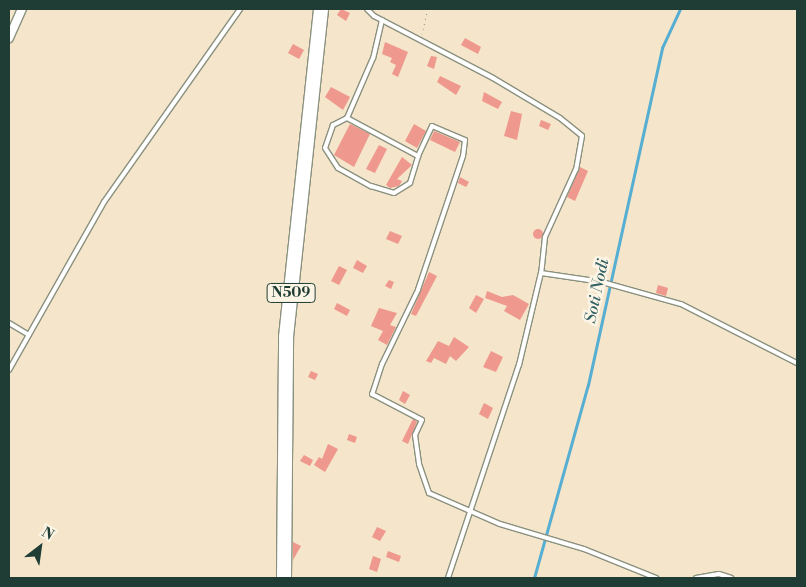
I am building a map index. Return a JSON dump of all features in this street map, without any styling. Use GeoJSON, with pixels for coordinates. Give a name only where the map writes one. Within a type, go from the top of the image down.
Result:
{"type":"FeatureCollection","features":[{"type":"Feature","properties":{"kind":"highway","name":"N509"},"geometry":{"type":"LineString","coordinates":[[284,578],[286,337],[321,9]]}},
{"type":"Feature","properties":{"kind":"street"},"geometry":{"type":"LineString","coordinates":[[9,38],[22,9]]}},
{"type":"Feature","properties":{"kind":"lane"},"geometry":{"type":"LineString","coordinates":[[9,370],[104,202],[240,9]]}},
{"type":"Feature","properties":{"kind":"lane"},"geometry":{"type":"LineString","coordinates":[[367,9],[382,20],[518,93],[560,118],[582,136],[576,169],[545,237],[542,273],[519,365],[448,578]]}},
{"type":"Feature","properties":{"kind":"lane"},"geometry":{"type":"LineString","coordinates":[[382,20],[373,58],[347,118],[333,125],[325,148],[338,168],[370,186],[394,193],[410,183],[418,156],[432,126],[465,140],[463,156],[418,290],[382,364],[372,394],[422,420],[415,435],[419,464],[429,493],[470,512],[584,549],[656,578]]}},
{"type":"Feature","properties":{"kind":"lane"},"geometry":{"type":"LineString","coordinates":[[347,118],[418,156]]}},
{"type":"Feature","properties":{"kind":"lane"},"geometry":{"type":"LineString","coordinates":[[542,273],[602,282],[681,304],[797,363]]}},
{"type":"Feature","properties":{"kind":"lane"},"geometry":{"type":"LineString","coordinates":[[9,323],[29,335]]}},
{"type":"Feature","properties":{"kind":"lane"},"geometry":{"type":"LineString","coordinates":[[696,578],[719,574],[731,578]]}},
{"type":"Feature","properties":{"kind":"path"},"geometry":{"type":"LineString","coordinates":[[420,39],[428,9]]}},
{"type":"Feature","properties":{"kind":"building"},"geometry":{"type":"Polygon","coordinates":[[[341,9],[350,13],[346,21],[337,15],[341,9]]]}},
{"type":"Feature","properties":{"kind":"building"},"geometry":{"type":"Polygon","coordinates":[[[465,38],[481,47],[478,54],[461,45],[465,38]]]}},
{"type":"Feature","properties":{"kind":"building"},"geometry":{"type":"Polygon","coordinates":[[[385,42],[408,52],[398,77],[392,74],[396,65],[390,62],[392,58],[382,54],[385,42]]]}},
{"type":"Feature","properties":{"kind":"building"},"geometry":{"type":"Polygon","coordinates":[[[293,44],[304,50],[299,59],[288,53],[293,44]]]}},
{"type":"Feature","properties":{"kind":"building"},"geometry":{"type":"Polygon","coordinates":[[[431,56],[437,57],[434,69],[427,66],[431,56]]]}},
{"type":"Feature","properties":{"kind":"building"},"geometry":{"type":"Polygon","coordinates":[[[440,76],[461,86],[456,95],[437,82],[440,76]]]}},
{"type":"Feature","properties":{"kind":"building"},"geometry":{"type":"Polygon","coordinates":[[[331,87],[350,97],[343,110],[325,97],[331,87]]]}},
{"type":"Feature","properties":{"kind":"building"},"geometry":{"type":"Polygon","coordinates":[[[484,92],[502,102],[498,109],[482,101],[484,92]]]}},
{"type":"Feature","properties":{"kind":"building"},"geometry":{"type":"Polygon","coordinates":[[[511,111],[522,114],[517,140],[504,136],[511,111]]]}},
{"type":"Feature","properties":{"kind":"building"},"geometry":{"type":"Polygon","coordinates":[[[541,120],[551,124],[548,130],[539,126],[541,120]]]}},
{"type":"Feature","properties":{"kind":"building"},"geometry":{"type":"Polygon","coordinates":[[[350,124],[370,134],[354,167],[334,155],[350,124]]]}},
{"type":"Feature","properties":{"kind":"building"},"geometry":{"type":"Polygon","coordinates":[[[414,124],[426,131],[417,148],[405,141],[414,124]]]}},
{"type":"Feature","properties":{"kind":"building"},"geometry":{"type":"Polygon","coordinates":[[[434,131],[460,142],[455,152],[430,140],[434,131]]]}},
{"type":"Feature","properties":{"kind":"building"},"geometry":{"type":"Polygon","coordinates":[[[379,145],[387,149],[375,173],[366,169],[379,145]]]}},
{"type":"Feature","properties":{"kind":"building"},"geometry":{"type":"Polygon","coordinates":[[[402,157],[412,165],[397,179],[402,181],[399,186],[390,188],[386,185],[402,157]]]}},
{"type":"Feature","properties":{"kind":"building"},"geometry":{"type":"Polygon","coordinates":[[[580,167],[588,171],[575,201],[567,197],[580,167]]]}},
{"type":"Feature","properties":{"kind":"building"},"geometry":{"type":"Polygon","coordinates":[[[460,177],[469,182],[466,187],[458,183],[460,177]]]}},
{"type":"Feature","properties":{"kind":"building"},"geometry":{"type":"Polygon","coordinates":[[[536,229],[540,229],[543,234],[542,238],[536,239],[533,236],[533,232],[536,229]]]}},
{"type":"Feature","properties":{"kind":"building"},"geometry":{"type":"Polygon","coordinates":[[[390,231],[402,236],[398,244],[386,239],[390,231]]]}},
{"type":"Feature","properties":{"kind":"building"},"geometry":{"type":"Polygon","coordinates":[[[357,260],[367,266],[363,273],[353,268],[357,260]]]}},
{"type":"Feature","properties":{"kind":"building"},"geometry":{"type":"Polygon","coordinates":[[[339,266],[347,270],[339,285],[331,281],[339,266]]]}},
{"type":"Feature","properties":{"kind":"building"},"geometry":{"type":"Polygon","coordinates":[[[429,272],[437,276],[416,316],[411,314],[429,272]]]}},
{"type":"Feature","properties":{"kind":"building"},"geometry":{"type":"Polygon","coordinates":[[[389,280],[394,282],[391,289],[385,286],[389,280]]]}},
{"type":"Feature","properties":{"kind":"building"},"geometry":{"type":"Polygon","coordinates":[[[658,285],[668,288],[666,296],[656,293],[658,285]]]}},
{"type":"Feature","properties":{"kind":"building"},"geometry":{"type":"Polygon","coordinates":[[[487,291],[502,297],[513,295],[529,304],[520,320],[504,311],[507,306],[485,298],[487,291]]]}},
{"type":"Feature","properties":{"kind":"building"},"geometry":{"type":"Polygon","coordinates":[[[476,295],[484,299],[476,313],[469,308],[476,295]]]}},
{"type":"Feature","properties":{"kind":"building"},"geometry":{"type":"Polygon","coordinates":[[[337,303],[350,310],[347,316],[334,309],[337,303]]]}},
{"type":"Feature","properties":{"kind":"building"},"geometry":{"type":"Polygon","coordinates":[[[379,308],[397,313],[390,325],[396,327],[387,345],[378,340],[383,331],[371,326],[379,308]]]}},
{"type":"Feature","properties":{"kind":"building"},"geometry":{"type":"Polygon","coordinates":[[[454,337],[469,347],[456,361],[450,356],[446,364],[434,358],[431,363],[426,361],[438,341],[449,346],[454,337]]]}},
{"type":"Feature","properties":{"kind":"building"},"geometry":{"type":"Polygon","coordinates":[[[491,351],[503,357],[496,372],[483,367],[491,351]]]}},
{"type":"Feature","properties":{"kind":"building"},"geometry":{"type":"Polygon","coordinates":[[[311,371],[318,374],[315,380],[308,377],[311,371]]]}},
{"type":"Feature","properties":{"kind":"building"},"geometry":{"type":"Polygon","coordinates":[[[403,391],[410,395],[405,404],[399,400],[403,391]]]}},
{"type":"Feature","properties":{"kind":"building"},"geometry":{"type":"Polygon","coordinates":[[[484,403],[493,408],[488,419],[479,414],[484,403]]]}},
{"type":"Feature","properties":{"kind":"building"},"geometry":{"type":"Polygon","coordinates":[[[413,419],[417,422],[408,444],[402,441],[413,419]]]}},
{"type":"Feature","properties":{"kind":"building"},"geometry":{"type":"Polygon","coordinates":[[[349,434],[357,437],[355,443],[347,440],[349,434]]]}},
{"type":"Feature","properties":{"kind":"building"},"geometry":{"type":"Polygon","coordinates":[[[328,444],[338,449],[325,472],[314,465],[319,457],[322,459],[328,444]]]}},
{"type":"Feature","properties":{"kind":"building"},"geometry":{"type":"Polygon","coordinates":[[[304,455],[313,460],[310,466],[300,461],[304,455]]]}},
{"type":"Feature","properties":{"kind":"building"},"geometry":{"type":"Polygon","coordinates":[[[377,527],[386,531],[380,541],[372,537],[377,527]]]}},
{"type":"Feature","properties":{"kind":"building"},"geometry":{"type":"Polygon","coordinates":[[[293,542],[301,546],[293,560],[293,542]]]}},
{"type":"Feature","properties":{"kind":"building"},"geometry":{"type":"Polygon","coordinates":[[[388,551],[401,556],[399,562],[386,557],[388,551]]]}},
{"type":"Feature","properties":{"kind":"building"},"geometry":{"type":"Polygon","coordinates":[[[373,556],[381,559],[377,572],[369,569],[373,556]]]}},
{"type":"Feature","properties":{"kind":"waterway","name":"Soti Nodi"},"geometry":{"type":"LineString","coordinates":[[534,578],[588,385],[662,48],[680,9]]}}]}
